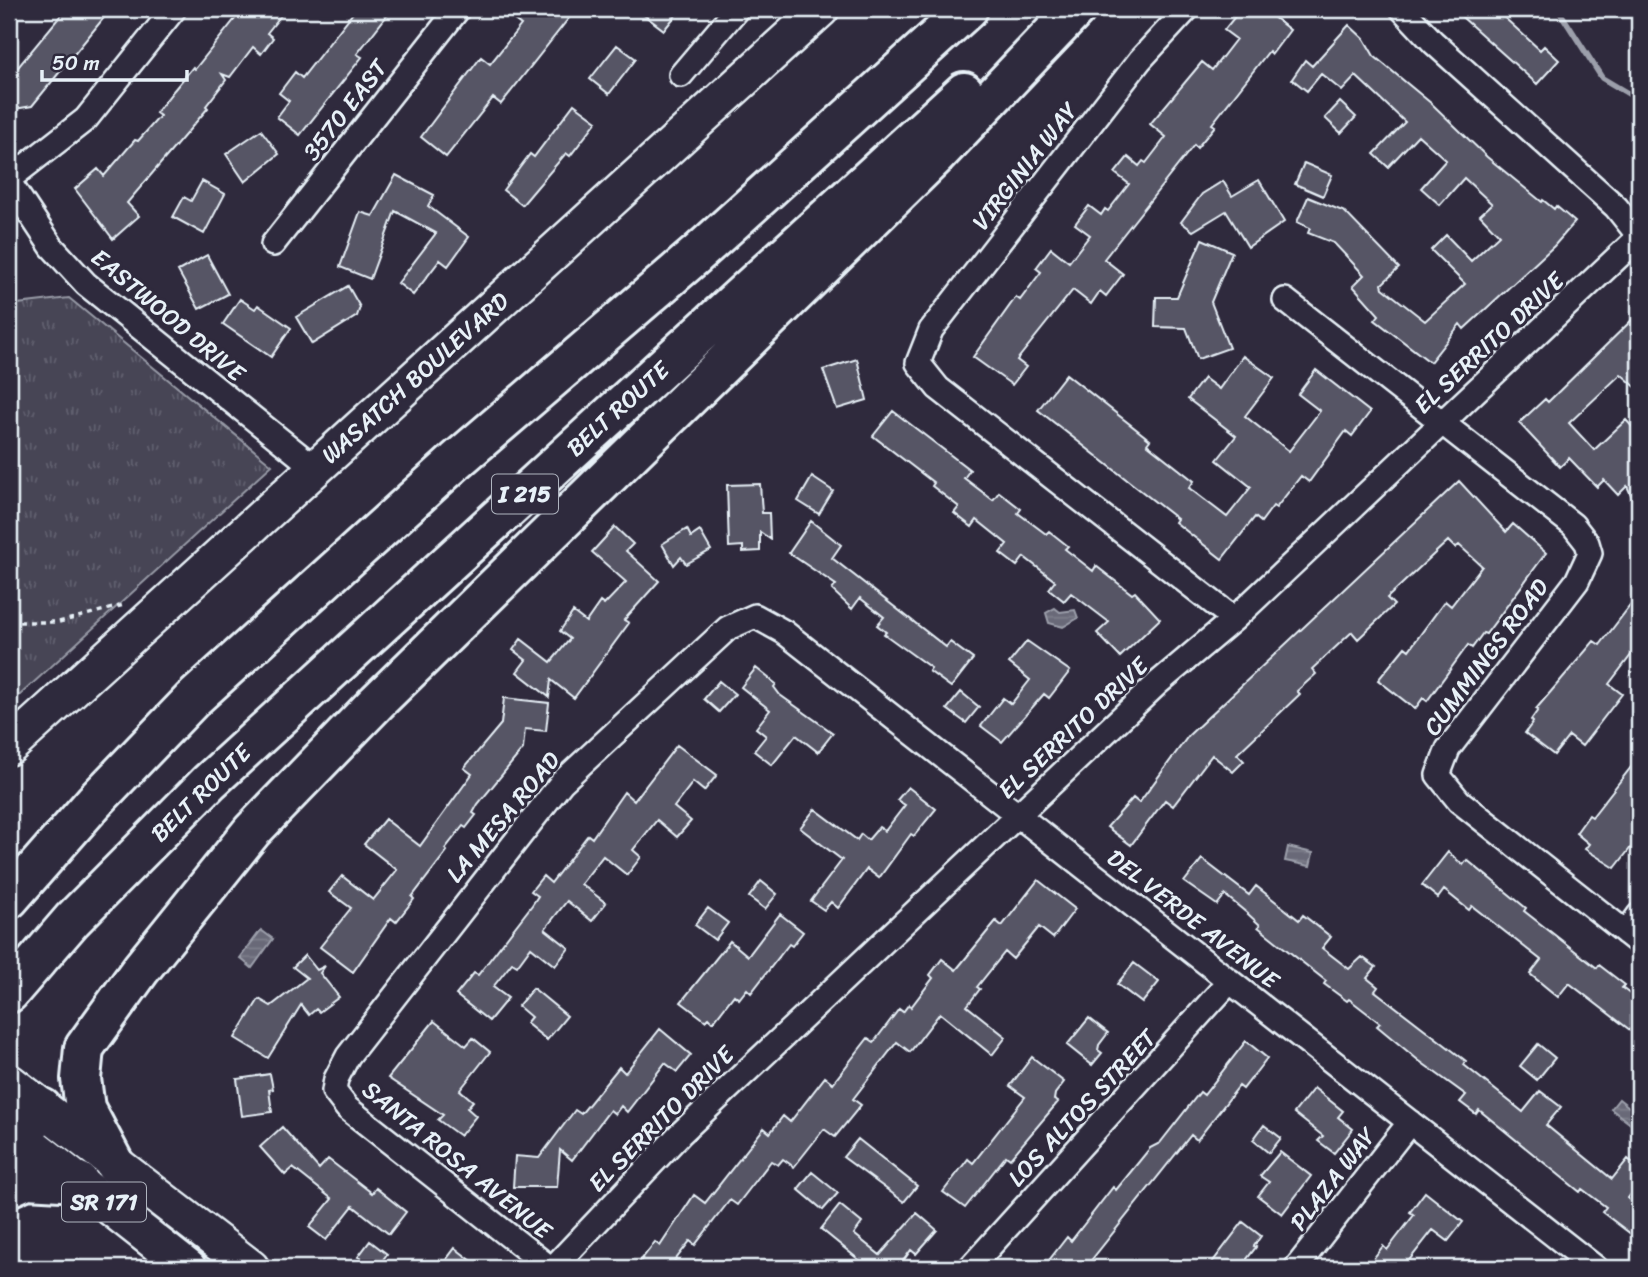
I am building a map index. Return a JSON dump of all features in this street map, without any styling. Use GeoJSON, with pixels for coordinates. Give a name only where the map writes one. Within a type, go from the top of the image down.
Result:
{"type":"FeatureCollection","features":[{"type":"Feature","properties":{"kind":"highway","name":"I 215"},"geometry":{"type":"LineString","coordinates":[[9,899],[94,802],[193,699],[456,461],[696,256],[968,9]]}},
{"type":"Feature","properties":{"kind":"highway","name":"BELT ROUTE"},"geometry":{"type":"LineString","coordinates":[[9,993],[72,920],[209,782],[1056,9]]}},
{"type":"Feature","properties":{"kind":"highway"},"geometry":{"type":"LineString","coordinates":[[115,1165],[85,1108],[81,1079],[84,1048],[141,969],[252,831],[377,702],[936,156],[1076,9]]}},
{"type":"Feature","properties":{"kind":"highway"},"geometry":{"type":"LineString","coordinates":[[9,1187],[27,1179],[79,1182]]}},
{"type":"Feature","properties":{"kind":"main road","name":"WASATCH BOULEVARD"},"geometry":{"type":"LineString","coordinates":[[9,747],[821,9]]}},
{"type":"Feature","properties":{"kind":"main road","name":"SR 171"},"geometry":{"type":"LineString","coordinates":[[17,1115],[115,1165],[251,1268]]}},
{"type":"Feature","properties":{"kind":"main road","name":"SR 171"},"geometry":{"type":"LineString","coordinates":[[17,1115],[79,1182],[188,1268]]}},
{"type":"Feature","properties":{"kind":"street"},"geometry":{"type":"LineString","coordinates":[[9,180],[86,119],[174,9]]}},
{"type":"Feature","properties":{"kind":"street","name":"3570 EAST"},"geometry":{"type":"LineString","coordinates":[[273,244],[458,9]]}},
{"type":"Feature","properties":{"kind":"street"},"geometry":{"type":"LineString","coordinates":[[681,75],[737,9]]}},
{"type":"Feature","properties":{"kind":"street","name":"VIRGINIA WAY"},"geometry":{"type":"LineString","coordinates":[[1187,9],[1140,60],[931,330],[918,363],[938,388],[1234,618]]}},
{"type":"Feature","properties":{"kind":"street"},"geometry":{"type":"LineString","coordinates":[[1402,9],[1433,42],[1616,207],[1639,236]]}},
{"type":"Feature","properties":{"kind":"street","name":"EASTWOOD DRIVE"},"geometry":{"type":"LineString","coordinates":[[9,180],[52,247],[86,284],[315,468]]}},
{"type":"Feature","properties":{"kind":"street","name":"EL SERRITO DRIVE"},"geometry":{"type":"LineString","coordinates":[[552,1268],[662,1152],[1158,683],[1234,618],[1639,236]]}},
{"type":"Feature","properties":{"kind":"street"},"geometry":{"type":"LineString","coordinates":[[1285,300],[1443,422]]}},
{"type":"Feature","properties":{"kind":"street","name":"CUMMINGS ROAD"},"geometry":{"type":"LineString","coordinates":[[1443,422],[1573,524],[1581,533],[1590,553],[1577,581],[1448,749],[1438,775],[1459,801],[1635,930]]}},
{"type":"Feature","properties":{"kind":"street","name":"DEL VERDE AVENUE"},"geometry":{"type":"LineString","coordinates":[[755,616],[784,632],[1596,1268]]}},
{"type":"Feature","properties":{"kind":"street","name":"LA MESA ROAD"},"geometry":{"type":"LineString","coordinates":[[334,1091],[336,1079],[348,1056],[550,796],[728,628],[755,616]]}},
{"type":"Feature","properties":{"kind":"street","name":"LOS ALTOS STREET"},"geometry":{"type":"LineString","coordinates":[[970,1268],[1230,981]]}},
{"type":"Feature","properties":{"kind":"street","name":"SANTA ROSA AVENUE"},"geometry":{"type":"LineString","coordinates":[[334,1091],[356,1115],[552,1268]]}},
{"type":"Feature","properties":{"kind":"street","name":"PLAZA WAY"},"geometry":{"type":"LineString","coordinates":[[1296,1268],[1410,1122]]}},
{"type":"Feature","properties":{"kind":"path"},"geometry":{"type":"LineString","coordinates":[[9,622],[59,622],[126,604]]}},
{"type":"Feature","properties":{"kind":"green space"},"geometry":{"type":"Polygon","coordinates":[[[69,298],[272,465],[9,705],[9,305],[69,298]]]}},
{"type":"Feature","properties":{"kind":"water"},"geometry":{"type":"Polygon","coordinates":[[[1055,608],[1060,612],[1075,610],[1078,618],[1063,627],[1049,623],[1046,613],[1055,608]]]}},
{"type":"Feature","properties":{"kind":"water"},"geometry":{"type":"Polygon","coordinates":[[[1288,847],[1313,853],[1310,866],[1285,861],[1288,847]]]}},
{"type":"Feature","properties":{"kind":"water"},"geometry":{"type":"Polygon","coordinates":[[[261,930],[273,939],[252,968],[240,958],[261,930]]]}},
{"type":"Feature","properties":{"kind":"water"},"geometry":{"type":"Polygon","coordinates":[[[1619,1099],[1639,1115],[1637,1129],[1611,1109],[1619,1099]]]}},
{"type":"Feature","properties":{"kind":"building"},"geometry":{"type":"Polygon","coordinates":[[[66,9],[111,9],[32,106],[15,109],[9,104],[9,78],[66,9]]]}},
{"type":"Feature","properties":{"kind":"building"},"geometry":{"type":"Polygon","coordinates":[[[243,9],[286,9],[267,33],[273,38],[261,54],[253,47],[230,77],[222,74],[226,80],[206,106],[208,108],[127,203],[139,216],[113,239],[75,189],[98,169],[104,176],[135,140],[138,141],[160,116],[156,113],[174,90],[193,67],[195,69],[243,9]]]}},
{"type":"Feature","properties":{"kind":"building"},"geometry":{"type":"Polygon","coordinates":[[[356,9],[392,9],[357,54],[362,57],[300,135],[277,117],[289,101],[279,93],[295,72],[302,78],[356,9]]]}},
{"type":"Feature","properties":{"kind":"building"},"geometry":{"type":"Polygon","coordinates":[[[521,9],[576,9],[501,104],[493,98],[446,157],[421,137],[481,57],[490,64],[521,25],[513,19],[521,9]]]}},
{"type":"Feature","properties":{"kind":"building"},"geometry":{"type":"Polygon","coordinates":[[[636,9],[681,9],[664,30],[636,9]]]}},
{"type":"Feature","properties":{"kind":"building"},"geometry":{"type":"Polygon","coordinates":[[[1241,9],[1263,9],[1290,30],[1272,54],[1269,51],[1212,124],[1215,126],[1197,148],[1194,145],[1104,259],[1123,274],[1106,296],[1100,291],[1091,304],[1073,290],[1017,360],[1026,367],[1012,385],[973,357],[1016,297],[1020,300],[1041,272],[1036,268],[1051,248],[1069,262],[1090,235],[1075,224],[1089,206],[1101,215],[1105,209],[1108,211],[1129,184],[1115,173],[1128,157],[1139,166],[1143,161],[1146,163],[1166,137],[1150,124],[1202,62],[1212,70],[1236,39],[1224,30],[1241,9]]]}},
{"type":"Feature","properties":{"kind":"building"},"geometry":{"type":"Polygon","coordinates":[[[1453,9],[1495,9],[1540,50],[1544,46],[1559,60],[1537,84],[1453,9]]]}},
{"type":"Feature","properties":{"kind":"building"},"geometry":{"type":"Polygon","coordinates":[[[1349,25],[1364,39],[1374,56],[1432,104],[1487,157],[1542,202],[1543,200],[1554,209],[1556,206],[1575,222],[1554,246],[1464,329],[1460,324],[1430,362],[1375,320],[1379,315],[1353,286],[1364,275],[1334,243],[1308,233],[1310,228],[1297,222],[1308,197],[1345,212],[1399,268],[1382,284],[1383,288],[1425,321],[1465,284],[1431,250],[1446,235],[1471,261],[1499,235],[1480,215],[1492,204],[1464,178],[1440,205],[1421,188],[1446,160],[1418,135],[1388,167],[1374,154],[1405,122],[1356,76],[1342,91],[1321,74],[1307,91],[1292,79],[1305,60],[1312,66],[1349,25]]]}},
{"type":"Feature","properties":{"kind":"building"},"geometry":{"type":"Polygon","coordinates":[[[617,45],[636,59],[609,94],[590,79],[617,45]]]}},
{"type":"Feature","properties":{"kind":"building"},"geometry":{"type":"Polygon","coordinates":[[[1340,102],[1356,117],[1341,133],[1325,118],[1340,102]]]}},
{"type":"Feature","properties":{"kind":"building"},"geometry":{"type":"Polygon","coordinates":[[[574,104],[597,121],[570,156],[566,153],[522,205],[503,190],[530,154],[534,157],[574,104]]]}},
{"type":"Feature","properties":{"kind":"building"},"geometry":{"type":"Polygon","coordinates":[[[261,130],[279,154],[245,182],[226,154],[261,130]]]}},
{"type":"Feature","properties":{"kind":"building"},"geometry":{"type":"Polygon","coordinates":[[[1304,163],[1332,175],[1323,196],[1295,184],[1304,163]]]}},
{"type":"Feature","properties":{"kind":"building"},"geometry":{"type":"Polygon","coordinates":[[[396,175],[434,195],[428,206],[469,237],[448,266],[440,260],[413,295],[398,283],[436,233],[395,211],[370,279],[340,267],[360,212],[373,216],[396,175]]]}},
{"type":"Feature","properties":{"kind":"building"},"geometry":{"type":"Polygon","coordinates":[[[1259,180],[1284,222],[1248,247],[1226,211],[1193,231],[1181,222],[1202,194],[1223,181],[1232,196],[1259,180]]]}},
{"type":"Feature","properties":{"kind":"building"},"geometry":{"type":"Polygon","coordinates":[[[202,181],[225,194],[204,234],[173,217],[184,197],[191,201],[202,181]]]}},
{"type":"Feature","properties":{"kind":"building"},"geometry":{"type":"Polygon","coordinates":[[[1202,239],[1232,252],[1211,302],[1229,348],[1198,359],[1186,328],[1155,327],[1156,297],[1177,297],[1202,239]]]}},
{"type":"Feature","properties":{"kind":"building"},"geometry":{"type":"Polygon","coordinates":[[[207,255],[228,294],[199,309],[178,271],[207,255]]]}},
{"type":"Feature","properties":{"kind":"building"},"geometry":{"type":"Polygon","coordinates":[[[348,286],[360,307],[357,316],[312,344],[296,317],[348,286]]]}},
{"type":"Feature","properties":{"kind":"building"},"geometry":{"type":"Polygon","coordinates":[[[240,299],[255,309],[258,305],[291,328],[271,357],[223,324],[240,299]]]}},
{"type":"Feature","properties":{"kind":"building"},"geometry":{"type":"Polygon","coordinates":[[[1639,313],[1639,390],[1621,374],[1569,423],[1594,450],[1626,420],[1639,434],[1633,442],[1639,449],[1639,512],[1627,486],[1618,495],[1604,480],[1597,487],[1569,458],[1560,467],[1519,423],[1545,399],[1548,402],[1639,313]]]}},
{"type":"Feature","properties":{"kind":"building"},"geometry":{"type":"Polygon","coordinates":[[[1243,356],[1274,378],[1245,416],[1289,451],[1320,411],[1298,394],[1316,370],[1370,412],[1352,436],[1346,431],[1309,482],[1301,476],[1276,508],[1273,506],[1261,522],[1255,517],[1222,559],[1175,522],[1177,519],[1038,410],[1066,374],[1150,440],[1147,444],[1194,481],[1189,488],[1227,517],[1251,487],[1217,460],[1236,436],[1188,399],[1204,378],[1219,389],[1243,356]]]}},
{"type":"Feature","properties":{"kind":"building"},"geometry":{"type":"Polygon","coordinates":[[[857,359],[867,400],[837,409],[823,370],[857,359]]]}},
{"type":"Feature","properties":{"kind":"building"},"geometry":{"type":"Polygon","coordinates":[[[893,411],[970,470],[964,478],[993,500],[999,492],[1021,509],[1018,513],[1046,534],[1049,531],[1068,546],[1065,549],[1093,571],[1096,566],[1132,594],[1135,592],[1160,619],[1120,657],[1097,633],[1109,622],[1071,593],[1064,601],[1049,589],[1055,581],[1024,557],[1017,566],[1000,553],[1007,544],[977,520],[972,527],[954,513],[959,507],[932,486],[934,483],[873,436],[893,411]]]}},
{"type":"Feature","properties":{"kind":"building"},"geometry":{"type":"Polygon","coordinates":[[[812,477],[833,491],[819,514],[798,501],[812,477]]]}},
{"type":"Feature","properties":{"kind":"building"},"geometry":{"type":"Polygon","coordinates":[[[1459,481],[1506,532],[1513,524],[1546,553],[1486,634],[1483,633],[1472,648],[1468,645],[1427,701],[1423,698],[1415,709],[1378,680],[1405,647],[1409,650],[1445,601],[1451,606],[1482,566],[1459,545],[1455,548],[1448,541],[1387,598],[1394,605],[1358,639],[1352,632],[1312,669],[1316,674],[1297,691],[1300,694],[1237,754],[1244,761],[1233,772],[1212,755],[1173,806],[1165,800],[1131,845],[1107,827],[1133,798],[1139,803],[1189,735],[1459,481]]]}},
{"type":"Feature","properties":{"kind":"building"},"geometry":{"type":"Polygon","coordinates":[[[760,484],[762,513],[769,513],[770,539],[760,532],[760,551],[743,552],[743,546],[729,547],[727,485],[760,484]]]}},
{"type":"Feature","properties":{"kind":"building"},"geometry":{"type":"Polygon","coordinates":[[[811,521],[841,545],[832,558],[946,647],[950,642],[973,659],[951,687],[929,671],[931,668],[884,634],[886,632],[877,625],[884,617],[860,598],[852,609],[832,590],[836,585],[789,553],[811,521]]]}},
{"type":"Feature","properties":{"kind":"building"},"geometry":{"type":"Polygon","coordinates":[[[615,527],[633,544],[626,551],[659,581],[624,620],[629,623],[574,698],[551,680],[549,697],[517,672],[526,660],[513,650],[521,639],[551,662],[570,639],[560,631],[573,612],[586,622],[600,602],[604,605],[626,582],[592,552],[615,527]]]}},
{"type":"Feature","properties":{"kind":"building"},"geometry":{"type":"Polygon","coordinates":[[[687,529],[691,537],[700,531],[711,550],[686,564],[681,557],[674,565],[662,544],[687,529]]]}},
{"type":"Feature","properties":{"kind":"building"},"geometry":{"type":"Polygon","coordinates":[[[1639,594],[1639,659],[1632,654],[1609,684],[1622,694],[1582,746],[1569,736],[1554,755],[1525,733],[1533,722],[1531,720],[1538,710],[1536,709],[1594,641],[1600,645],[1639,594]]]}},
{"type":"Feature","properties":{"kind":"building"},"geometry":{"type":"Polygon","coordinates":[[[1027,641],[1070,671],[1049,698],[1044,694],[1002,742],[981,726],[1003,698],[1011,704],[1030,680],[1009,663],[1027,641]]]}},
{"type":"Feature","properties":{"kind":"building"},"geometry":{"type":"Polygon","coordinates":[[[756,668],[776,684],[774,687],[780,695],[833,733],[818,752],[796,735],[772,765],[754,751],[766,736],[756,728],[770,710],[741,687],[756,668]]]}},
{"type":"Feature","properties":{"kind":"building"},"geometry":{"type":"Polygon","coordinates":[[[719,681],[735,694],[719,712],[704,699],[719,681]]]}},
{"type":"Feature","properties":{"kind":"building"},"geometry":{"type":"Polygon","coordinates":[[[961,692],[979,707],[966,723],[947,709],[961,692]]]}},
{"type":"Feature","properties":{"kind":"building"},"geometry":{"type":"Polygon","coordinates":[[[504,698],[549,703],[546,731],[525,729],[523,749],[478,804],[473,813],[476,815],[466,828],[463,826],[445,849],[447,851],[412,897],[414,899],[396,922],[391,918],[353,972],[320,947],[351,908],[329,892],[342,876],[373,900],[397,870],[364,844],[385,819],[420,846],[472,774],[464,768],[501,724],[504,698]]]}},
{"type":"Feature","properties":{"kind":"building"},"geometry":{"type":"Polygon","coordinates":[[[677,745],[717,775],[704,791],[693,782],[674,807],[691,821],[677,837],[657,820],[633,850],[641,857],[627,875],[603,856],[581,884],[606,903],[592,921],[567,901],[545,929],[569,948],[555,966],[531,947],[517,966],[512,963],[493,987],[508,998],[489,1021],[456,995],[474,973],[478,975],[532,905],[538,896],[531,891],[543,876],[551,883],[588,835],[592,838],[624,792],[634,801],[677,745]]]}},
{"type":"Feature","properties":{"kind":"building"},"geometry":{"type":"Polygon","coordinates":[[[1639,757],[1639,837],[1615,868],[1585,849],[1589,844],[1576,833],[1589,815],[1592,817],[1639,757]]]}},
{"type":"Feature","properties":{"kind":"building"},"geometry":{"type":"Polygon","coordinates":[[[908,787],[936,809],[914,836],[911,834],[879,878],[867,869],[838,908],[831,902],[824,910],[811,901],[842,860],[800,828],[815,809],[857,840],[861,834],[868,840],[879,827],[885,831],[905,805],[897,800],[908,787]]]}},
{"type":"Feature","properties":{"kind":"building"},"geometry":{"type":"Polygon","coordinates":[[[1448,852],[1463,865],[1467,860],[1526,908],[1524,911],[1597,968],[1599,965],[1625,985],[1622,988],[1639,1001],[1639,1037],[1569,983],[1558,997],[1530,974],[1541,960],[1472,906],[1469,910],[1444,890],[1438,898],[1422,885],[1448,852]]]}},
{"type":"Feature","properties":{"kind":"building"},"geometry":{"type":"Polygon","coordinates":[[[1202,859],[1249,895],[1256,886],[1299,920],[1303,915],[1331,937],[1322,948],[1349,969],[1362,957],[1376,967],[1367,978],[1378,987],[1375,991],[1466,1061],[1464,1065],[1523,1112],[1540,1091],[1561,1107],[1546,1125],[1612,1179],[1628,1159],[1639,1168],[1639,1183],[1628,1198],[1639,1207],[1639,1224],[1631,1234],[1602,1212],[1606,1207],[1582,1189],[1580,1192],[1479,1110],[1476,1114],[1460,1102],[1466,1095],[1377,1026],[1380,1023],[1324,984],[1326,981],[1258,927],[1260,925],[1225,895],[1217,905],[1184,882],[1202,859]]]}},
{"type":"Feature","properties":{"kind":"building"},"geometry":{"type":"Polygon","coordinates":[[[1038,880],[1075,909],[1053,938],[1039,927],[1013,959],[1005,952],[977,987],[980,989],[967,1006],[1006,1037],[992,1055],[940,1013],[910,1052],[897,1042],[853,1099],[861,1105],[835,1137],[824,1129],[794,1167],[783,1159],[778,1165],[771,1161],[737,1205],[730,1200],[695,1245],[690,1241],[669,1268],[635,1268],[655,1242],[660,1246],[694,1195],[705,1203],[764,1128],[770,1133],[783,1116],[790,1122],[825,1077],[833,1083],[868,1038],[874,1042],[899,1009],[903,1012],[909,1004],[911,1007],[933,978],[930,975],[942,959],[956,970],[996,921],[1002,926],[1038,880]]]}},
{"type":"Feature","properties":{"kind":"building"},"geometry":{"type":"Polygon","coordinates":[[[761,881],[777,894],[765,909],[749,897],[761,881]]]}},
{"type":"Feature","properties":{"kind":"building"},"geometry":{"type":"Polygon","coordinates":[[[708,908],[728,923],[715,940],[695,925],[708,908]]]}},
{"type":"Feature","properties":{"kind":"building"},"geometry":{"type":"Polygon","coordinates":[[[780,914],[803,932],[792,946],[789,944],[751,993],[747,989],[739,999],[734,995],[713,1022],[709,1018],[706,1021],[681,1002],[730,941],[748,956],[780,914]]]}},
{"type":"Feature","properties":{"kind":"building"},"geometry":{"type":"Polygon","coordinates":[[[305,955],[317,970],[325,966],[320,973],[339,997],[319,1012],[316,1009],[309,1015],[301,1005],[268,1058],[235,1038],[259,999],[271,1006],[307,978],[293,967],[305,955]]]}},
{"type":"Feature","properties":{"kind":"building"},"geometry":{"type":"Polygon","coordinates":[[[1134,963],[1159,982],[1142,1003],[1117,984],[1134,963]]]}},
{"type":"Feature","properties":{"kind":"building"},"geometry":{"type":"Polygon","coordinates":[[[533,988],[567,1016],[547,1040],[526,1023],[531,1017],[518,1006],[533,988]]]}},
{"type":"Feature","properties":{"kind":"building"},"geometry":{"type":"Polygon","coordinates":[[[1089,1018],[1108,1033],[1099,1045],[1098,1050],[1102,1053],[1092,1065],[1067,1045],[1089,1018]]]}},
{"type":"Feature","properties":{"kind":"building"},"geometry":{"type":"Polygon","coordinates":[[[434,1021],[466,1046],[473,1038],[490,1052],[460,1090],[473,1101],[467,1108],[476,1116],[460,1136],[438,1120],[443,1115],[388,1078],[434,1021]]]}},
{"type":"Feature","properties":{"kind":"building"},"geometry":{"type":"Polygon","coordinates":[[[660,1029],[691,1055],[677,1072],[665,1063],[627,1112],[621,1106],[615,1114],[610,1110],[572,1160],[560,1150],[557,1187],[513,1187],[515,1156],[539,1158],[575,1110],[581,1114],[619,1067],[625,1073],[660,1029]]]}},
{"type":"Feature","properties":{"kind":"building"},"geometry":{"type":"Polygon","coordinates":[[[1246,1041],[1267,1058],[1243,1089],[1239,1086],[1197,1140],[1191,1135],[1085,1268],[1043,1268],[1067,1237],[1071,1241],[1113,1187],[1116,1190],[1150,1148],[1160,1143],[1200,1092],[1204,1095],[1246,1041]]]}},
{"type":"Feature","properties":{"kind":"building"},"geometry":{"type":"Polygon","coordinates":[[[1538,1044],[1555,1058],[1537,1080],[1520,1066],[1538,1044]]]}},
{"type":"Feature","properties":{"kind":"building"},"geometry":{"type":"Polygon","coordinates":[[[1032,1057],[1064,1082],[1055,1094],[1054,1100],[1058,1102],[1010,1159],[1006,1156],[965,1208],[943,1192],[968,1159],[973,1163],[1025,1097],[1010,1086],[1032,1057]]]}},
{"type":"Feature","properties":{"kind":"building"},"geometry":{"type":"Polygon","coordinates":[[[270,1074],[273,1089],[269,1090],[272,1112],[242,1116],[237,1079],[270,1074]]]}},
{"type":"Feature","properties":{"kind":"building"},"geometry":{"type":"Polygon","coordinates":[[[1314,1088],[1343,1111],[1338,1117],[1353,1129],[1334,1153],[1318,1141],[1323,1136],[1294,1113],[1314,1088]]]}},
{"type":"Feature","properties":{"kind":"building"},"geometry":{"type":"Polygon","coordinates":[[[1264,1125],[1281,1138],[1269,1153],[1253,1140],[1264,1125]]]}},
{"type":"Feature","properties":{"kind":"building"},"geometry":{"type":"Polygon","coordinates":[[[282,1127],[319,1169],[328,1159],[372,1193],[376,1188],[406,1212],[389,1234],[353,1206],[326,1240],[309,1227],[332,1199],[293,1168],[285,1175],[260,1147],[282,1127]]]}},
{"type":"Feature","properties":{"kind":"building"},"geometry":{"type":"Polygon","coordinates":[[[858,1139],[917,1186],[904,1202],[843,1157],[858,1139]]]}},
{"type":"Feature","properties":{"kind":"building"},"geometry":{"type":"Polygon","coordinates":[[[1280,1152],[1311,1176],[1282,1214],[1258,1196],[1269,1182],[1260,1176],[1280,1152]]]}},
{"type":"Feature","properties":{"kind":"building"},"geometry":{"type":"Polygon","coordinates":[[[812,1172],[838,1193],[823,1210],[798,1189],[812,1172]]]}},
{"type":"Feature","properties":{"kind":"building"},"geometry":{"type":"Polygon","coordinates":[[[1425,1192],[1463,1222],[1448,1241],[1433,1230],[1403,1268],[1384,1268],[1373,1259],[1383,1246],[1387,1250],[1414,1215],[1410,1212],[1425,1192]]]}},
{"type":"Feature","properties":{"kind":"building"},"geometry":{"type":"Polygon","coordinates":[[[840,1205],[862,1223],[854,1234],[880,1255],[917,1213],[937,1230],[916,1254],[911,1250],[898,1268],[869,1268],[821,1229],[840,1205]]]}},
{"type":"Feature","properties":{"kind":"building"},"geometry":{"type":"Polygon","coordinates":[[[1243,1222],[1261,1236],[1254,1246],[1256,1247],[1240,1268],[1208,1268],[1243,1222]]]}},
{"type":"Feature","properties":{"kind":"building"},"geometry":{"type":"Polygon","coordinates":[[[370,1241],[387,1254],[377,1268],[358,1257],[370,1241]]]}},
{"type":"Feature","properties":{"kind":"building"},"geometry":{"type":"Polygon","coordinates":[[[455,1248],[481,1268],[440,1268],[455,1248]]]}},
{"type":"Feature","properties":{"kind":"waterway"},"geometry":{"type":"LineString","coordinates":[[1558,9],[1602,78],[1639,100]]}}]}
